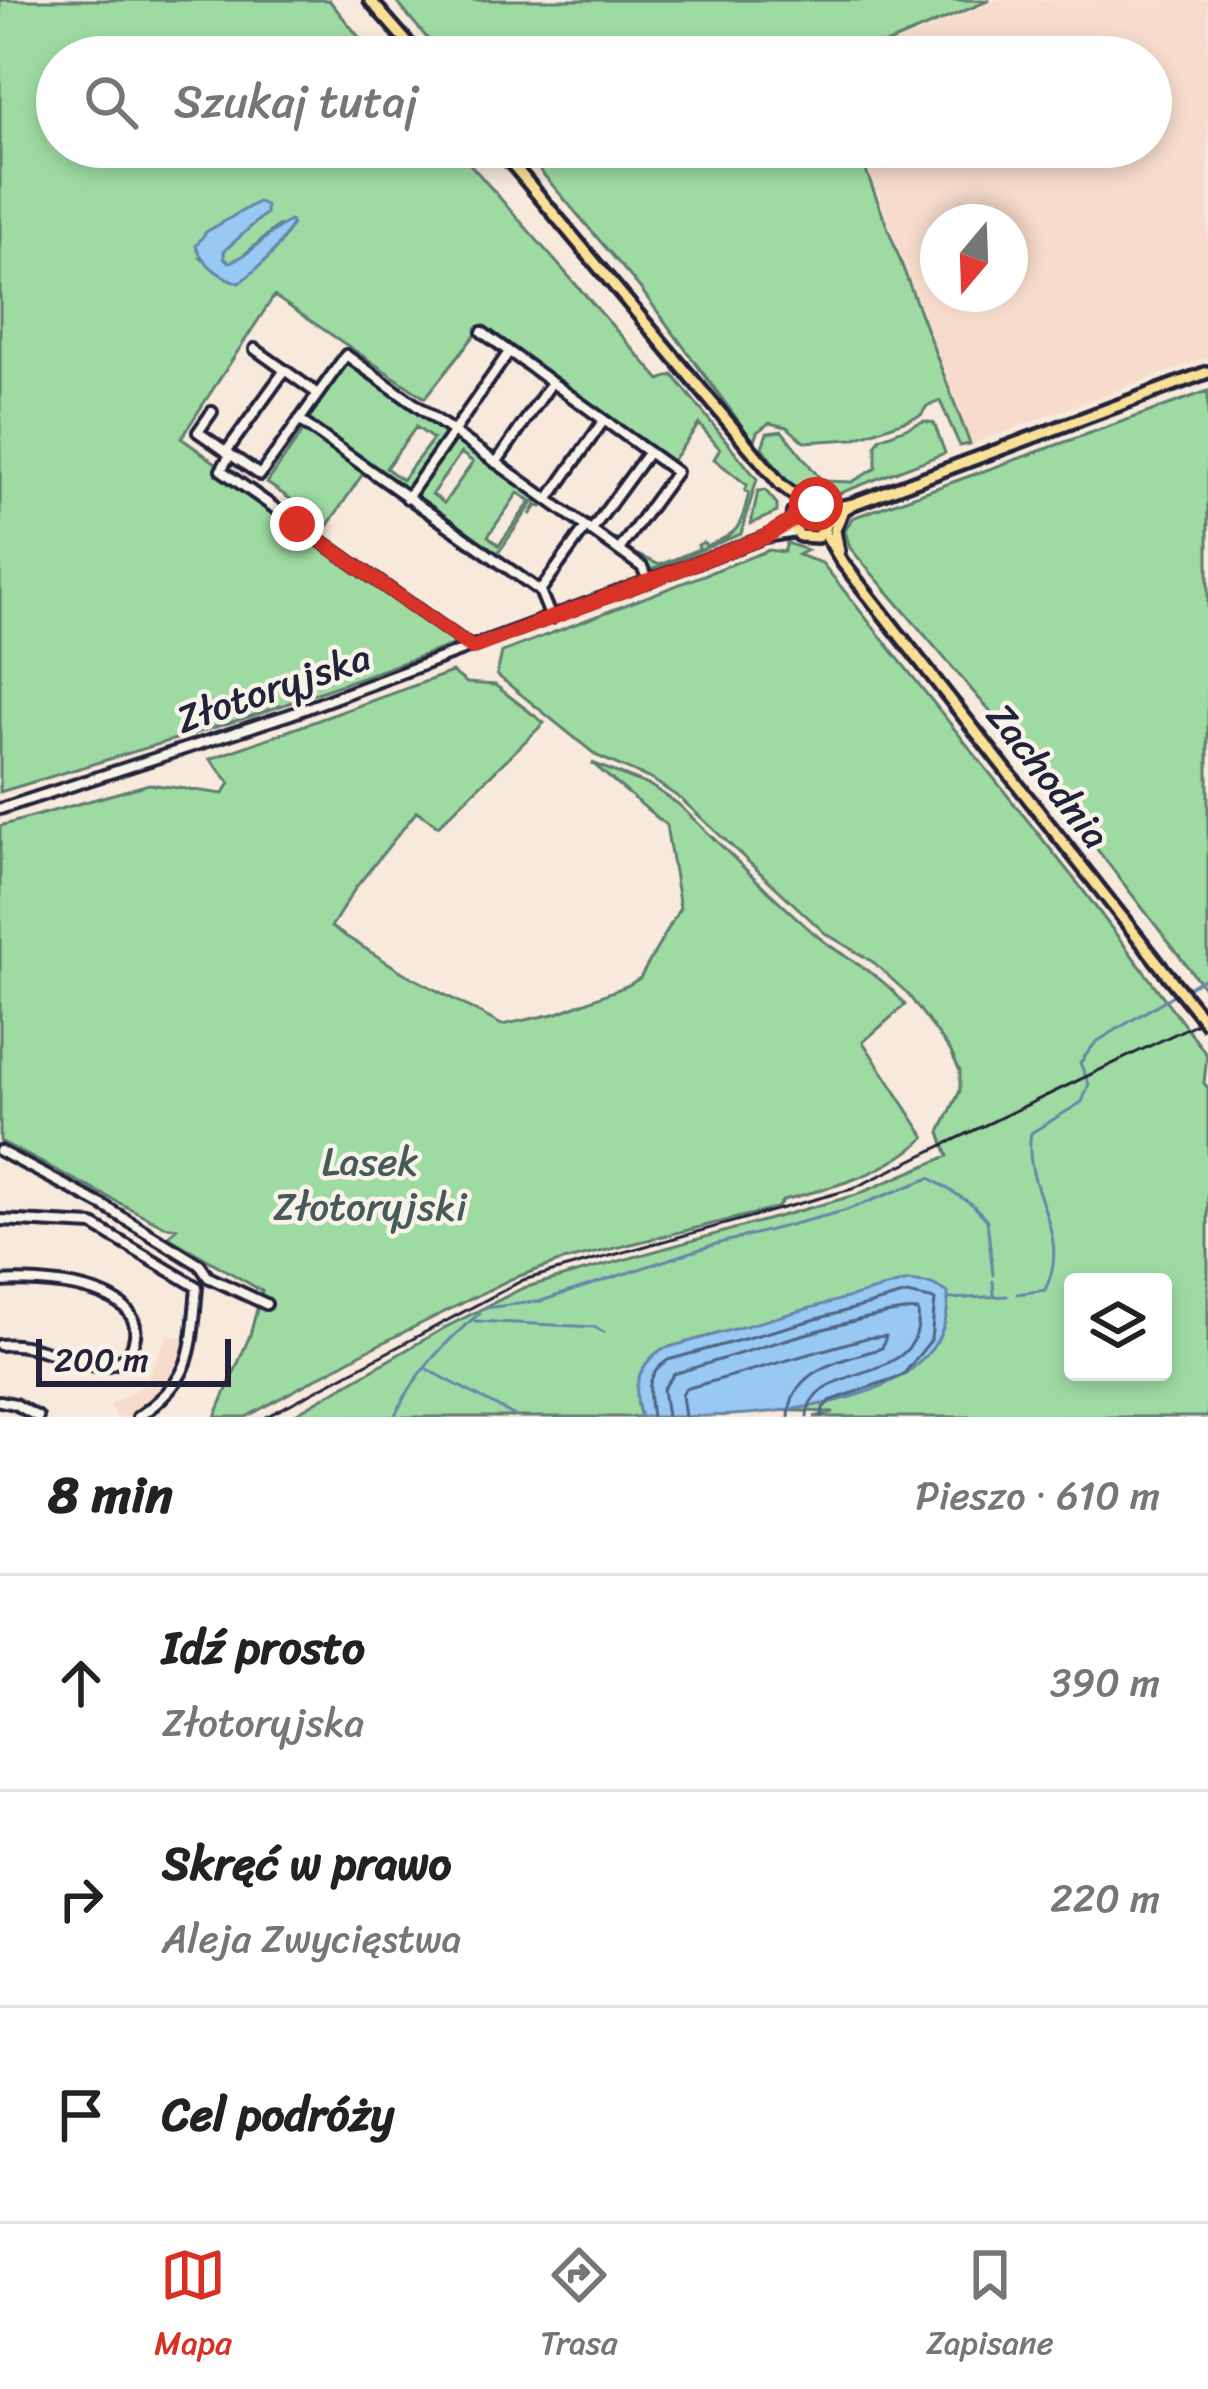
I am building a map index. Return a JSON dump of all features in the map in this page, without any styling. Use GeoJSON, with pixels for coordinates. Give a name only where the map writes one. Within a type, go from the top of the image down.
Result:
{"type":"FeatureCollection","features":[{"type":"Feature","properties":{"kind":"main road"},"geometry":{"type":"LineString","coordinates":[[370,0],[402,36]]}},
{"type":"Feature","properties":{"kind":"main road"},"geometry":{"type":"LineString","coordinates":[[516,168],[782,485],[805,503],[823,509],[848,507],[1208,372]]}},
{"type":"Feature","properties":{"kind":"main road"},"geometry":{"type":"LineString","coordinates":[[782,485],[794,522],[813,538],[848,507]]}},
{"type":"Feature","properties":{"kind":"main road"},"geometry":{"type":"LineString","coordinates":[[794,522],[805,503]]}},
{"type":"Feature","properties":{"kind":"main road"},"geometry":{"type":"LineString","coordinates":[[842,562],[835,530],[848,507]]}},
{"type":"Feature","properties":{"kind":"main road","name":"Zachodnia"},"geometry":{"type":"LineString","coordinates":[[823,509],[842,562]]}},
{"type":"Feature","properties":{"kind":"main road","name":"Zachodnia"},"geometry":{"type":"LineString","coordinates":[[813,538],[842,562],[1208,1025]]}},
{"type":"Feature","properties":{"kind":"street"},"geometry":{"type":"LineString","coordinates":[[482,332],[676,472],[619,550]]}},
{"type":"Feature","properties":{"kind":"street"},"geometry":{"type":"LineString","coordinates":[[255,349],[318,394]]}},
{"type":"Feature","properties":{"kind":"street"},"geometry":{"type":"LineString","coordinates":[[407,498],[509,352]]}},
{"type":"Feature","properties":{"kind":"street"},"geometry":{"type":"LineString","coordinates":[[212,412],[198,432],[260,475],[346,355],[642,567],[649,581]]}},
{"type":"Feature","properties":{"kind":"street"},"geometry":{"type":"LineString","coordinates":[[285,370],[221,470],[472,648]]}},
{"type":"Feature","properties":{"kind":"street"},"geometry":{"type":"LineString","coordinates":[[496,463],[548,388]]}},
{"type":"Feature","properties":{"kind":"street"},"geometry":{"type":"LineString","coordinates":[[299,419],[540,591],[551,618]]}},
{"type":"Feature","properties":{"kind":"street"},"geometry":{"type":"LineString","coordinates":[[548,500],[604,420]]}},
{"type":"Feature","properties":{"kind":"street"},"geometry":{"type":"LineString","coordinates":[[540,591],[645,457]]}},
{"type":"Feature","properties":{"kind":"street","name":"Złotoryjska"},"geometry":{"type":"LineString","coordinates":[[0,809],[291,715],[765,537],[794,522]]}},
{"type":"Feature","properties":{"kind":"street"},"geometry":{"type":"LineString","coordinates":[[0,1151],[104,1206],[200,1265],[208,1277],[266,1304]]}},
{"type":"Feature","properties":{"kind":"street"},"geometry":{"type":"LineString","coordinates":[[0,1220],[93,1225],[197,1287],[195,1338],[182,1373],[138,1417]]}},
{"type":"Feature","properties":{"kind":"street"},"geometry":{"type":"LineString","coordinates":[[0,1282],[53,1284],[105,1296],[128,1307],[136,1323],[128,1353],[101,1367],[46,1349],[0,1346]]}},
{"type":"Feature","properties":{"kind":"street"},"geometry":{"type":"LineString","coordinates":[[0,1401],[38,1417]]}},
{"type":"Feature","properties":{"kind":"shaded area"},"geometry":{"type":"Polygon","coordinates":[[[998,0],[1208,0],[1208,357],[971,444],[922,312],[1028,312],[1028,204],[920,204],[920,308],[868,168],[1172,168],[1172,36],[911,36],[998,0]]]}},
{"type":"Feature","properties":{"kind":"shaded area"},"geometry":{"type":"Polygon","coordinates":[[[168,1335],[188,1340],[172,1380],[142,1408],[117,1417],[110,1405],[143,1386],[168,1335]]]}},
{"type":"Feature","properties":{"kind":"green space"},"geometry":{"type":"Polygon","coordinates":[[[0,0],[329,0],[358,36],[36,36],[36,168],[473,168],[660,380],[673,375],[757,479],[741,534],[649,571],[629,551],[660,565],[699,549],[704,542],[706,546],[726,537],[740,522],[747,485],[714,459],[720,449],[699,424],[672,461],[482,326],[425,398],[274,296],[181,438],[464,641],[252,716],[0,792],[0,0]],[[266,213],[200,257],[227,279],[248,273],[265,261],[291,225],[278,226],[238,260],[229,263],[224,251],[266,213]]]}},
{"type":"Feature","properties":{"kind":"green space"},"geometry":{"type":"Polygon","coordinates":[[[395,0],[990,0],[905,36],[425,36],[395,0]]]}},
{"type":"Feature","properties":{"kind":"green space"},"geometry":{"type":"Polygon","coordinates":[[[538,168],[865,168],[970,444],[960,446],[940,401],[927,406],[921,415],[853,439],[804,442],[787,427],[769,423],[757,432],[754,442],[640,288],[538,168]]]}},
{"type":"Feature","properties":{"kind":"green space"},"geometry":{"type":"Polygon","coordinates":[[[345,363],[447,433],[403,488],[308,421],[345,363]],[[416,427],[386,468],[402,480],[433,439],[416,427]]]}},
{"type":"Feature","properties":{"kind":"green space"},"geometry":{"type":"Polygon","coordinates":[[[1208,391],[1208,993],[995,717],[850,548],[845,531],[852,518],[1208,391]]]}},
{"type":"Feature","properties":{"kind":"green space"},"geometry":{"type":"Polygon","coordinates":[[[924,421],[934,423],[945,453],[830,497],[816,491],[793,491],[762,447],[767,433],[782,431],[822,481],[852,482],[876,468],[880,438],[924,421]]]}},
{"type":"Feature","properties":{"kind":"green space"},"geometry":{"type":"Polygon","coordinates":[[[304,430],[364,472],[328,525],[267,483],[304,430]]]}},
{"type":"Feature","properties":{"kind":"green space"},"geometry":{"type":"Polygon","coordinates":[[[450,439],[543,499],[542,507],[537,506],[530,515],[535,500],[496,556],[421,503],[414,490],[450,439]],[[461,453],[432,494],[444,503],[473,462],[461,453]],[[518,493],[488,536],[499,545],[531,501],[518,493]]]}},
{"type":"Feature","properties":{"kind":"green space"},"geometry":{"type":"Polygon","coordinates":[[[765,490],[777,504],[777,512],[751,524],[758,491],[765,490]]]}},
{"type":"Feature","properties":{"kind":"green space"},"geometry":{"type":"Polygon","coordinates":[[[787,543],[807,550],[798,555],[822,563],[1079,885],[1207,1055],[1208,1417],[814,1417],[834,1412],[638,1406],[641,1417],[290,1417],[523,1288],[856,1195],[948,1156],[940,1132],[960,1091],[960,1071],[907,993],[873,962],[825,933],[681,799],[653,780],[597,756],[497,675],[502,652],[769,550],[784,552],[787,543]]]}},
{"type":"Feature","properties":{"kind":"green space","name":"Lasek Złotoryjski"},"geometry":{"type":"Polygon","coordinates":[[[452,672],[467,683],[495,685],[544,723],[438,826],[417,811],[356,887],[331,927],[404,973],[502,1025],[558,1013],[629,985],[640,978],[680,908],[666,825],[592,763],[651,786],[678,804],[816,935],[874,975],[905,1005],[863,1042],[925,1137],[877,1170],[783,1200],[777,1208],[559,1262],[511,1279],[246,1417],[215,1417],[250,1335],[262,1291],[168,1237],[177,1228],[164,1226],[0,1141],[0,826],[149,784],[223,794],[230,783],[210,759],[452,672]]]}},
{"type":"Feature","properties":{"kind":"water"},"geometry":{"type":"Polygon","coordinates":[[[258,202],[266,206],[266,213],[224,251],[229,262],[282,225],[292,224],[269,257],[239,283],[213,269],[196,246],[206,232],[258,202]]]}},
{"type":"Feature","properties":{"kind":"water"},"geometry":{"type":"Polygon","coordinates":[[[908,1281],[932,1284],[948,1293],[941,1334],[917,1365],[880,1387],[834,1402],[784,1410],[641,1417],[638,1379],[646,1363],[662,1349],[908,1281]]]}},
{"type":"Feature","properties":{"kind":"waterway"},"geometry":{"type":"LineString","coordinates":[[1184,990],[1208,976]]}},
{"type":"Feature","properties":{"kind":"waterway"},"geometry":{"type":"LineString","coordinates":[[1017,1294],[1045,1290],[1054,1249],[1033,1173],[1031,1133],[1082,1102],[1089,1084],[1080,1063],[1096,1042],[1175,994]]}},
{"type":"Feature","properties":{"kind":"waterway"},"geometry":{"type":"LineString","coordinates":[[485,1308],[541,1301],[716,1244],[844,1211],[930,1178],[972,1204],[987,1220],[993,1275]]}},
{"type":"Feature","properties":{"kind":"waterway"},"geometry":{"type":"LineString","coordinates":[[993,1281],[994,1295]]}},
{"type":"Feature","properties":{"kind":"waterway"},"geometry":{"type":"LineString","coordinates":[[948,1299],[1007,1296]]}},
{"type":"Feature","properties":{"kind":"waterway"},"geometry":{"type":"LineString","coordinates":[[394,1417],[431,1360],[480,1313]]}},
{"type":"Feature","properties":{"kind":"waterway"},"geometry":{"type":"LineString","coordinates":[[475,1321],[594,1327],[604,1332]]}},
{"type":"Feature","properties":{"kind":"waterway"},"geometry":{"type":"LineString","coordinates":[[427,1369],[515,1416]]}},
{"type":"Feature","properties":{"kind":"railway"},"geometry":{"type":"LineString","coordinates":[[266,1417],[523,1280],[852,1189],[1208,1018]]}},
{"type":"Feature","properties":{"kind":"route"},"geometry":{"type":"LineString","coordinates":[[297,524],[472,648],[765,537],[791,521],[799,506],[816,504]]}}]}
